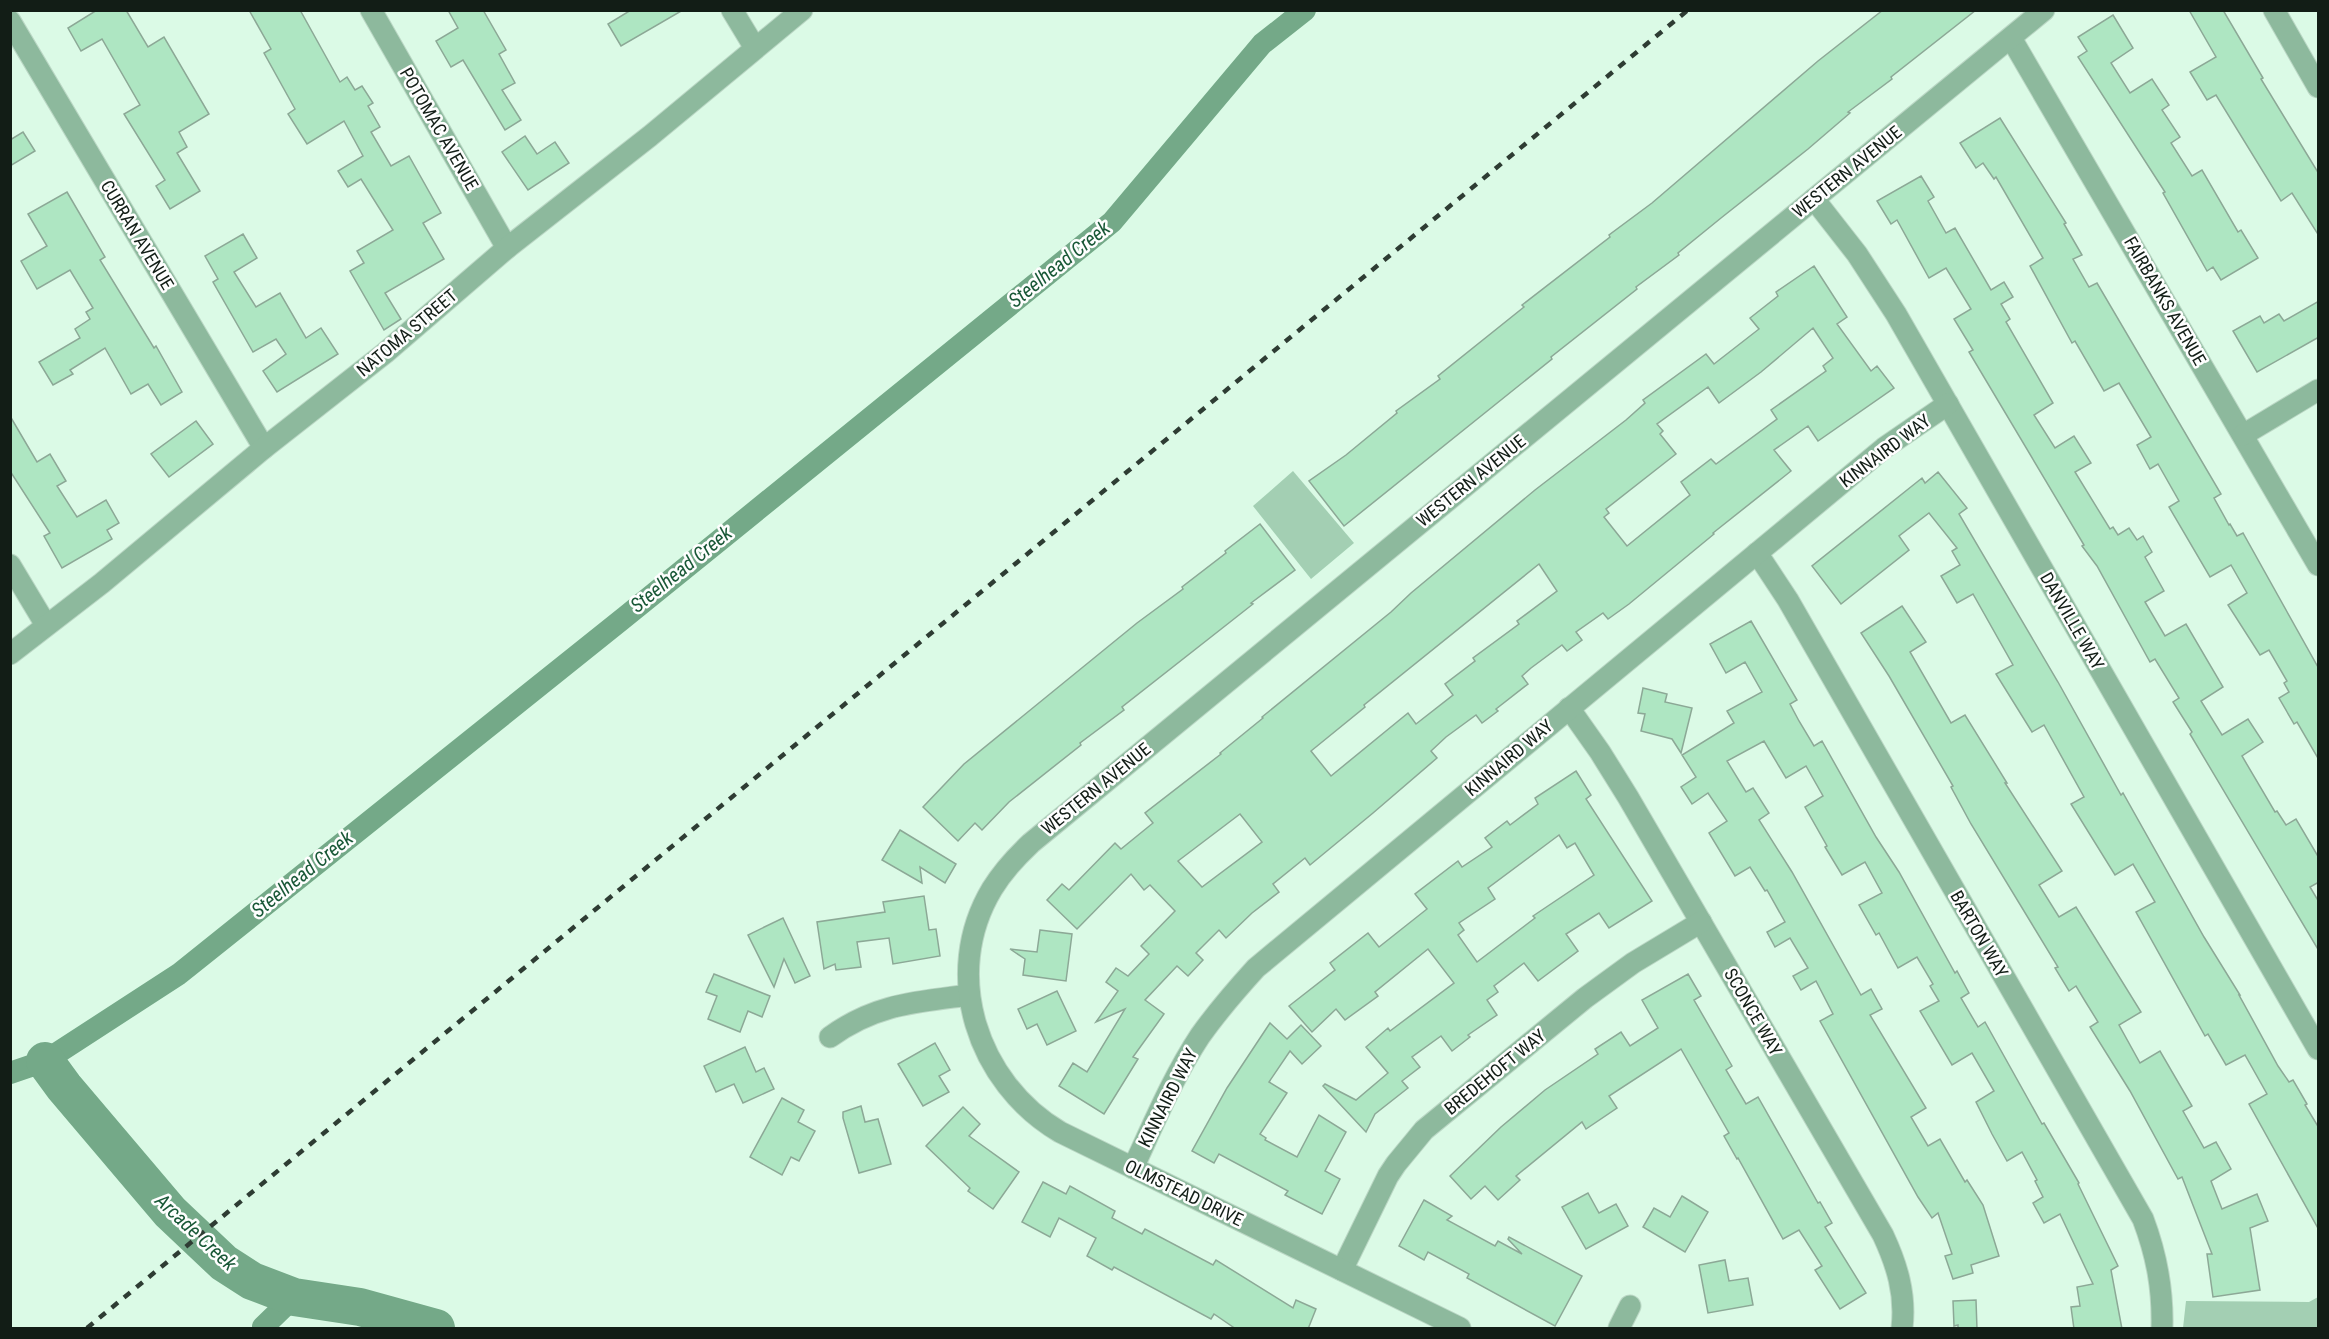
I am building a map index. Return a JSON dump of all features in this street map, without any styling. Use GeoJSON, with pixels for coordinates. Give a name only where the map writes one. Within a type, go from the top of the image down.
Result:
{"type":"FeatureCollection","features":[{"type":"Feature","properties":{"kind":"street","name":"POTOMAC AVENUE"},"geometry":{"type":"LineString","coordinates":[[371,10],[507,248]]}},
{"type":"Feature","properties":{"kind":"street"},"geometry":{"type":"LineString","coordinates":[[732,10],[755,48]]}},
{"type":"Feature","properties":{"kind":"street","name":"NATOMA STREET"},"geometry":{"type":"LineString","coordinates":[[10,654],[102,583],[264,448],[385,353],[507,248],[650,136],[802,10]]}},
{"type":"Feature","properties":{"kind":"street","name":"WESTERN AVENUE"},"geometry":{"type":"LineString","coordinates":[[969,995],[969,963],[979,918],[992,890],[1009,865],[1031,843],[2044,10]]}},
{"type":"Feature","properties":{"kind":"street"},"geometry":{"type":"LineString","coordinates":[[2274,10],[2319,87]]}},
{"type":"Feature","properties":{"kind":"street","name":"CURRAN AVENUE"},"geometry":{"type":"LineString","coordinates":[[10,21],[264,448]]}},
{"type":"Feature","properties":{"kind":"street","name":"FAIRBANKS AVENUE"},"geometry":{"type":"LineString","coordinates":[[2011,38],[2319,565]]}},
{"type":"Feature","properties":{"kind":"street","name":"DANVILLE WAY"},"geometry":{"type":"LineString","coordinates":[[1814,199],[1857,254],[1896,314],[2312,1022],[2319,1049]]}},
{"type":"Feature","properties":{"kind":"street"},"geometry":{"type":"LineString","coordinates":[[2243,435],[2319,390]]}},
{"type":"Feature","properties":{"kind":"street","name":"KINNAIRD WAY"},"geometry":{"type":"LineString","coordinates":[[1133,1168],[1177,1076],[1199,1037],[1226,1001],[1256,968],[1884,448],[1948,404]]}},
{"type":"Feature","properties":{"kind":"street","name":"BARTON WAY"},"geometry":{"type":"LineString","coordinates":[[1756,553],[1788,600],[2143,1219],[2154,1246],[2160,1274],[2163,1302],[2162,1329]]}},
{"type":"Feature","properties":{"kind":"street"},"geometry":{"type":"LineString","coordinates":[[10,565],[46,625]]}},
{"type":"Feature","properties":{"kind":"street","name":"SCONCE WAY"},"geometry":{"type":"LineString","coordinates":[[1569,708],[1628,796],[1883,1235],[1900,1278],[1902,1329]]}},
{"type":"Feature","properties":{"kind":"street","name":"BREDEHOFT WAY"},"geometry":{"type":"LineString","coordinates":[[1342,1270],[1388,1176],[1424,1130],[1586,998],[1634,963],[1701,922]]}},
{"type":"Feature","properties":{"kind":"street"},"geometry":{"type":"LineString","coordinates":[[830,1037],[857,1019],[888,1006],[969,995]]}},
{"type":"Feature","properties":{"kind":"street","name":"OLMSTEAD DRIVE"},"geometry":{"type":"LineString","coordinates":[[969,995],[976,1027],[987,1055],[1003,1082],[1023,1105],[1060,1132],[1460,1329]]}},
{"type":"Feature","properties":{"kind":"street"},"geometry":{"type":"LineString","coordinates":[[1619,1329],[1630,1306]]}},
{"type":"Feature","properties":{"kind":"green space"},"geometry":{"type":"Polygon","coordinates":[[[1293,471],[1354,543],[1311,579],[1253,506],[1293,471]]]}},
{"type":"Feature","properties":{"kind":"green space"},"geometry":{"type":"Polygon","coordinates":[[[2318,1297],[2318,1328],[2183,1328],[2186,1301],[2309,1302],[2318,1297]]]}},
{"type":"Feature","properties":{"kind":"building"},"geometry":{"type":"Polygon","coordinates":[[[97,10],[126,10],[148,47],[164,37],[209,114],[179,132],[187,147],[177,153],[200,191],[170,209],[156,186],[165,180],[124,114],[140,105],[102,39],[81,51],[68,28],[97,10]]]}},
{"type":"Feature","properties":{"kind":"building"},"geometry":{"type":"Polygon","coordinates":[[[249,10],[300,10],[340,82],[347,77],[355,90],[362,86],[373,103],[368,106],[380,127],[371,132],[391,166],[409,156],[441,213],[423,223],[444,259],[385,293],[401,319],[384,330],[350,271],[364,263],[357,251],[393,230],[361,179],[348,187],[338,171],[363,156],[344,121],[307,144],[288,114],[295,109],[264,53],[271,49],[249,10]]]}},
{"type":"Feature","properties":{"kind":"building"},"geometry":{"type":"Polygon","coordinates":[[[448,10],[483,10],[506,50],[499,54],[515,83],[502,90],[521,120],[505,130],[463,60],[451,67],[436,41],[458,28],[448,10]]]}},
{"type":"Feature","properties":{"kind":"building"},"geometry":{"type":"Polygon","coordinates":[[[631,10],[683,10],[621,46],[608,24],[631,10]]]}},
{"type":"Feature","properties":{"kind":"building"},"geometry":{"type":"Polygon","coordinates":[[[1883,10],[1976,10],[1848,112],[1850,113],[1808,149],[1678,253],[1679,255],[1636,287],[1637,289],[1551,357],[1552,359],[1344,526],[1309,481],[1346,455],[1397,413],[1396,411],[1440,379],[1438,376],[1524,307],[1522,305],[1652,203],[1818,61],[1883,10]]]}},
{"type":"Feature","properties":{"kind":"building"},"geometry":{"type":"Polygon","coordinates":[[[2189,10],[2223,10],[2263,78],[2261,79],[2319,174],[2319,236],[2292,193],[2281,201],[2216,95],[2207,100],[2190,72],[2216,57],[2189,10]]]}},
{"type":"Feature","properties":{"kind":"building"},"geometry":{"type":"Polygon","coordinates":[[[2113,15],[2133,48],[2111,63],[2130,93],[2152,79],[2169,105],[2162,110],[2180,137],[2171,143],[2192,176],[2202,170],[2238,232],[2241,230],[2258,258],[2221,280],[2213,267],[2207,271],[2163,193],[2165,192],[2078,57],[2087,51],[2078,37],[2113,15]]]}},
{"type":"Feature","properties":{"kind":"building"},"geometry":{"type":"Polygon","coordinates":[[[2000,118],[2066,223],[2064,224],[2082,255],[2073,259],[2089,287],[2097,283],[2221,494],[2214,498],[2229,525],[2237,536],[2243,533],[2319,669],[2319,760],[2297,722],[2294,724],[2279,698],[2289,692],[2284,683],[2287,681],[2269,650],[2260,655],[2228,605],[2247,593],[2231,565],[2210,577],[2169,507],[2179,501],[2158,464],[2150,469],[2137,445],[2151,437],[2119,383],[2104,391],[2075,341],[2072,343],[2030,266],[2043,258],[1996,177],[1994,179],[1983,163],[1976,168],[1960,143],[2000,118]]]}},
{"type":"Feature","properties":{"kind":"building"},"geometry":{"type":"Polygon","coordinates":[[[23,132],[35,151],[10,166],[10,140],[23,132]]]}},
{"type":"Feature","properties":{"kind":"building"},"geometry":{"type":"Polygon","coordinates":[[[525,136],[537,154],[555,142],[569,163],[528,190],[502,152],[525,136]]]}},
{"type":"Feature","properties":{"kind":"building"},"geometry":{"type":"Polygon","coordinates":[[[1921,176],[1934,197],[1928,201],[1946,233],[1955,228],[1991,290],[2004,282],[2013,297],[2001,304],[2010,319],[2006,322],[2053,403],[2034,415],[2055,448],[2074,436],[2091,463],[2075,472],[2110,529],[2113,527],[2118,535],[2129,528],[2137,540],[2143,536],[2152,552],[2145,557],[2164,591],[2145,602],[2165,636],[2186,624],[2223,687],[2201,701],[2222,735],[2248,719],[2263,742],[2242,756],[2275,812],[2277,811],[2286,825],[2296,819],[2319,858],[2319,882],[2310,887],[2319,902],[2319,951],[2190,734],[2192,732],[2173,702],[2179,698],[2155,659],[2150,662],[2097,566],[2082,546],[2084,545],[1969,352],[1973,350],[1954,319],[1971,309],[1946,268],[1929,278],[1897,220],[1891,224],[1877,201],[1921,176]]]}},
{"type":"Feature","properties":{"kind":"building"},"geometry":{"type":"Polygon","coordinates":[[[67,192],[105,257],[100,260],[154,348],[156,346],[182,392],[161,405],[148,384],[131,394],[105,348],[70,370],[73,374],[53,385],[39,362],[80,338],[75,329],[90,319],[86,312],[93,308],[70,270],[37,289],[21,261],[47,246],[28,214],[67,192]]]}},
{"type":"Feature","properties":{"kind":"building"},"geometry":{"type":"Polygon","coordinates":[[[243,234],[257,258],[234,272],[256,307],[280,293],[306,338],[321,328],[338,354],[277,392],[263,371],[286,354],[276,339],[253,352],[213,282],[218,279],[205,256],[243,234]]]}},
{"type":"Feature","properties":{"kind":"building"},"geometry":{"type":"Polygon","coordinates":[[[1814,266],[1847,317],[1837,324],[1871,371],[1877,366],[1894,388],[1818,441],[1808,426],[1774,450],[1791,471],[1629,604],[1608,619],[1603,613],[1576,632],[1582,640],[1567,651],[1562,645],[1531,668],[1522,676],[1528,684],[1496,709],[1498,711],[1482,723],[1476,715],[1446,737],[1431,751],[1437,758],[1310,865],[1305,858],[1273,884],[1279,892],[1252,913],[1226,938],[1219,930],[1196,953],[1203,960],[1188,976],[1177,966],[1145,1000],[1164,1014],[1133,1057],[1138,1059],[1104,1114],[1059,1086],[1073,1063],[1087,1072],[1125,1009],[1096,1022],[1118,991],[1106,982],[1116,968],[1128,976],[1149,954],[1141,946],[1175,911],[1150,885],[1144,890],[1131,874],[1077,929],[1047,900],[1062,884],[1069,890],[1115,843],[1121,849],[1153,823],[1145,813],[1221,754],[1262,717],[1535,490],[1626,420],[1645,403],[1643,400],[1706,354],[1714,364],[1759,329],[1750,318],[1778,296],[1776,292],[1814,266]],[[1813,328],[1761,372],[1719,403],[1708,387],[1657,424],[1663,431],[1660,434],[1676,454],[1606,509],[1609,513],[1604,517],[1627,546],[1690,495],[1681,482],[1711,459],[1716,464],[1777,419],[1771,410],[1826,371],[1823,366],[1833,358],[1813,328]],[[1539,564],[1364,705],[1365,707],[1311,751],[1331,776],[1408,713],[1416,724],[1453,695],[1445,684],[1475,661],[1473,658],[1519,624],[1517,621],[1557,591],[1539,564]],[[1240,814],[1178,861],[1202,887],[1262,842],[1240,814]]]}},
{"type":"Feature","properties":{"kind":"building"},"geometry":{"type":"Polygon","coordinates":[[[2319,301],[2319,337],[2257,372],[2233,331],[2260,316],[2264,323],[2279,314],[2284,321],[2319,301]]]}},
{"type":"Feature","properties":{"kind":"building"},"geometry":{"type":"Polygon","coordinates":[[[10,416],[37,462],[50,454],[66,481],[57,486],[77,517],[106,500],[119,523],[107,530],[112,539],[62,568],[44,536],[50,533],[10,471],[10,416]]]}},
{"type":"Feature","properties":{"kind":"building"},"geometry":{"type":"Polygon","coordinates":[[[196,421],[213,444],[169,477],[151,454],[196,421]]]}},
{"type":"Feature","properties":{"kind":"building"},"geometry":{"type":"Polygon","coordinates":[[[1938,472],[1967,508],[1959,514],[2058,682],[2121,795],[2123,793],[2204,937],[2240,995],[2278,1066],[2289,1082],[2293,1080],[2307,1104],[2305,1105],[2319,1128],[2319,1230],[2249,1104],[2267,1094],[2245,1055],[2226,1065],[2208,1034],[2205,1036],[2136,912],[2155,902],[2133,864],[2115,875],[2071,804],[2084,797],[2044,725],[2032,732],[1996,674],[2013,665],[1973,594],[1957,603],[1941,576],[1960,565],[1952,551],[1957,548],[1929,513],[1899,536],[1909,550],[1841,604],[1812,566],[1922,478],[1925,483],[1938,472]]]}},
{"type":"Feature","properties":{"kind":"building"},"geometry":{"type":"Polygon","coordinates":[[[1260,524],[1295,570],[1122,707],[1124,710],[1009,802],[982,830],[975,823],[958,841],[923,807],[964,764],[1137,623],[1183,589],[1182,587],[1260,524]]]}},
{"type":"Feature","properties":{"kind":"building"},"geometry":{"type":"Polygon","coordinates":[[[1902,606],[1926,642],[1910,652],[1951,723],[1965,715],[2007,783],[2005,783],[2062,871],[2039,885],[2059,917],[2076,907],[2141,1012],[2119,1025],[2140,1063],[2160,1051],[2192,1106],[2183,1111],[2204,1148],[2216,1142],[2231,1169],[2211,1181],[2222,1209],[2257,1194],[2268,1221],[2250,1228],[2260,1290],[2213,1297],[2207,1254],[2212,1254],[2182,1177],[2178,1179],[2130,1091],[2090,1027],[2098,1022],[2076,986],[2069,991],[2055,968],[2058,967],[1971,824],[1951,787],[1953,786],[1889,676],[1861,633],[1902,606]]]}},
{"type":"Feature","properties":{"kind":"building"},"geometry":{"type":"Polygon","coordinates":[[[1751,621],[1797,700],[1790,704],[1799,721],[1814,746],[1822,741],[1955,973],[1957,971],[1969,993],[1961,998],[1978,1027],[1985,1022],[2042,1124],[2044,1123],[2079,1183],[2118,1266],[2111,1270],[2122,1329],[2074,1329],[2071,1307],[2080,1306],[2077,1287],[2093,1284],[2060,1214],[2044,1223],[2033,1203],[2043,1197],[2022,1152],[2007,1161],[1992,1134],[1976,1102],[1994,1091],[1972,1053],[1952,1065],[1920,1011],[1939,1001],[1930,986],[1933,984],[1917,957],[1898,968],[1879,933],[1876,935],[1859,905],[1882,893],[1865,862],[1842,875],[1825,847],[1827,846],[1805,807],[1823,796],[1806,766],[1786,778],[1764,741],[1727,761],[1746,792],[1753,788],[1769,813],[1759,820],[1792,872],[1861,995],[1871,989],[1882,1009],[1870,1015],[1926,1108],[1911,1117],[1928,1146],[1940,1139],[1965,1182],[1967,1180],[1983,1205],[1999,1256],[1971,1265],[1973,1273],[1953,1279],[1945,1256],[1952,1254],[1938,1213],[1932,1218],[1918,1197],[1820,1021],[1833,1014],[1816,981],[1801,990],[1793,976],[1808,968],[1790,938],[1775,947],[1767,932],[1785,922],[1767,890],[1765,891],[1750,867],[1735,876],[1709,833],[1727,821],[1708,793],[1692,804],[1681,787],[1696,777],[1682,755],[1734,723],[1727,711],[1762,692],[1745,662],[1726,673],[1710,644],[1751,621]]]}},
{"type":"Feature","properties":{"kind":"building"},"geometry":{"type":"Polygon","coordinates":[[[1643,688],[1667,694],[1665,702],[1692,708],[1681,753],[1672,739],[1641,731],[1645,714],[1638,713],[1643,688]]]}},
{"type":"Feature","properties":{"kind":"building"},"geometry":{"type":"Polygon","coordinates":[[[1576,771],[1591,795],[1586,799],[1652,901],[1609,928],[1599,913],[1566,934],[1578,951],[1538,981],[1524,963],[1494,986],[1498,992],[1487,1000],[1497,1015],[1468,1035],[1470,1037],[1452,1051],[1441,1036],[1412,1057],[1420,1067],[1402,1081],[1408,1088],[1375,1114],[1366,1132],[1323,1086],[1325,1084],[1356,1100],[1388,1073],[1366,1047],[1388,1028],[1390,1031],[1454,983],[1428,949],[1375,992],[1378,996],[1345,1020],[1336,1009],[1312,1032],[1289,1006],[1335,970],[1330,963],[1368,933],[1379,947],[1427,909],[1415,894],[1458,861],[1462,867],[1492,847],[1485,838],[1507,821],[1510,825],[1538,804],[1535,798],[1576,771]],[[1559,835],[1488,888],[1495,899],[1459,923],[1464,930],[1458,935],[1477,962],[1535,918],[1533,916],[1594,875],[1575,843],[1567,848],[1559,835]]]}},
{"type":"Feature","properties":{"kind":"building"},"geometry":{"type":"Polygon","coordinates":[[[900,830],[956,864],[945,883],[920,867],[922,883],[882,860],[900,830]]]}},
{"type":"Feature","properties":{"kind":"building"},"geometry":{"type":"Polygon","coordinates":[[[924,896],[929,930],[936,929],[940,956],[893,964],[889,938],[857,942],[861,967],[836,970],[835,964],[824,969],[817,922],[885,912],[883,902],[924,896]]]}},
{"type":"Feature","properties":{"kind":"building"},"geometry":{"type":"Polygon","coordinates":[[[783,918],[810,976],[795,983],[784,959],[774,987],[748,935],[783,918]]]}},
{"type":"Feature","properties":{"kind":"building"},"geometry":{"type":"Polygon","coordinates":[[[1040,930],[1072,934],[1066,981],[1023,975],[1025,959],[1010,949],[1037,952],[1040,930]]]}},
{"type":"Feature","properties":{"kind":"building"},"geometry":{"type":"Polygon","coordinates":[[[714,974],[770,996],[762,1017],[748,1011],[740,1032],[708,1019],[717,996],[706,992],[714,974]]]}},
{"type":"Feature","properties":{"kind":"building"},"geometry":{"type":"Polygon","coordinates":[[[1688,974],[1701,996],[1694,1000],[1732,1066],[1726,1070],[1746,1104],[1758,1097],[1818,1203],[1820,1202],[1832,1223],[1825,1227],[1866,1293],[1840,1309],[1815,1270],[1822,1266],[1799,1230],[1783,1239],[1724,1136],[1729,1133],[1681,1049],[1609,1096],[1617,1108],[1586,1129],[1582,1122],[1516,1176],[1520,1180],[1498,1200],[1485,1186],[1471,1199],[1450,1176],[1501,1127],[1545,1090],[1598,1054],[1595,1049],[1621,1032],[1630,1046],[1658,1028],[1642,1000],[1688,974]]]}},
{"type":"Feature","properties":{"kind":"building"},"geometry":{"type":"Polygon","coordinates":[[[1057,991],[1076,1031],[1047,1045],[1037,1024],[1027,1029],[1018,1009],[1057,991]]]}},
{"type":"Feature","properties":{"kind":"building"},"geometry":{"type":"Polygon","coordinates":[[[1270,1023],[1287,1039],[1301,1025],[1321,1046],[1302,1064],[1290,1051],[1269,1082],[1287,1093],[1260,1134],[1266,1138],[1265,1140],[1297,1157],[1319,1115],[1346,1132],[1325,1171],[1340,1179],[1322,1214],[1285,1195],[1288,1191],[1219,1154],[1214,1163],[1192,1151],[1227,1088],[1270,1023]]]}},
{"type":"Feature","properties":{"kind":"building"},"geometry":{"type":"Polygon","coordinates":[[[935,1043],[950,1070],[939,1076],[949,1092],[923,1106],[898,1064],[935,1043]]]}},
{"type":"Feature","properties":{"kind":"building"},"geometry":{"type":"Polygon","coordinates":[[[745,1047],[756,1072],[764,1068],[774,1089],[743,1103],[734,1084],[716,1092],[704,1066],[745,1047]]]}},
{"type":"Feature","properties":{"kind":"building"},"geometry":{"type":"Polygon","coordinates":[[[782,1098],[804,1110],[798,1122],[815,1131],[799,1161],[791,1157],[782,1175],[750,1157],[782,1098]]]}},
{"type":"Feature","properties":{"kind":"building"},"geometry":{"type":"Polygon","coordinates":[[[861,1106],[865,1122],[878,1119],[891,1164],[859,1173],[843,1112],[861,1106]]]}},
{"type":"Feature","properties":{"kind":"building"},"geometry":{"type":"Polygon","coordinates":[[[963,1107],[980,1124],[969,1136],[1019,1172],[993,1209],[968,1191],[970,1188],[926,1146],[963,1107]]]}},
{"type":"Feature","properties":{"kind":"building"},"geometry":{"type":"Polygon","coordinates":[[[1043,1182],[1066,1194],[1070,1186],[1115,1211],[1112,1218],[1142,1234],[1145,1229],[1213,1265],[1216,1260],[1293,1308],[1296,1300],[1316,1309],[1308,1329],[1236,1329],[1214,1314],[1211,1319],[1114,1267],[1112,1270],[1087,1256],[1096,1238],[1059,1218],[1050,1237],[1022,1222],[1043,1182]]]}},
{"type":"Feature","properties":{"kind":"building"},"geometry":{"type":"Polygon","coordinates":[[[1588,1193],[1599,1213],[1616,1204],[1628,1226],[1586,1249],[1562,1207],[1588,1193]]]}},
{"type":"Feature","properties":{"kind":"building"},"geometry":{"type":"Polygon","coordinates":[[[1682,1196],[1708,1212],[1685,1252],[1643,1227],[1654,1208],[1670,1217],[1682,1196]]]}},
{"type":"Feature","properties":{"kind":"building"},"geometry":{"type":"Polygon","coordinates":[[[1424,1200],[1452,1216],[1447,1220],[1495,1246],[1498,1241],[1522,1254],[1508,1239],[1509,1237],[1582,1276],[1555,1326],[1467,1278],[1469,1274],[1428,1252],[1424,1260],[1399,1246],[1424,1200]]]}},
{"type":"Feature","properties":{"kind":"building"},"geometry":{"type":"Polygon","coordinates":[[[1725,1260],[1729,1281],[1748,1278],[1753,1305],[1708,1313],[1699,1265],[1725,1260]]]}},
{"type":"Feature","properties":{"kind":"building"},"geometry":{"type":"Polygon","coordinates":[[[1976,1300],[1977,1329],[1958,1329],[1958,1325],[1954,1326],[1953,1301],[1976,1300]]]}},
{"type":"Feature","properties":{"kind":"waterway","name":"Steelhead Creek"},"geometry":{"type":"LineString","coordinates":[[10,1073],[45,1061],[179,974],[625,617],[1112,222],[1262,44],[1305,10]]}},
{"type":"Feature","properties":{"kind":"waterway","name":"Arcade Creek"},"geometry":{"type":"LineString","coordinates":[[45,1061],[64,1087],[170,1212],[224,1263],[252,1281],[294,1297],[360,1307],[436,1328]]}},
{"type":"Feature","properties":{"kind":"waterway"},"geometry":{"type":"LineString","coordinates":[[263,1327],[294,1297]]}},
{"type":"Feature","properties":{"kind":"railway"},"geometry":{"type":"LineString","coordinates":[[87,1328],[1688,10]]}}]}
